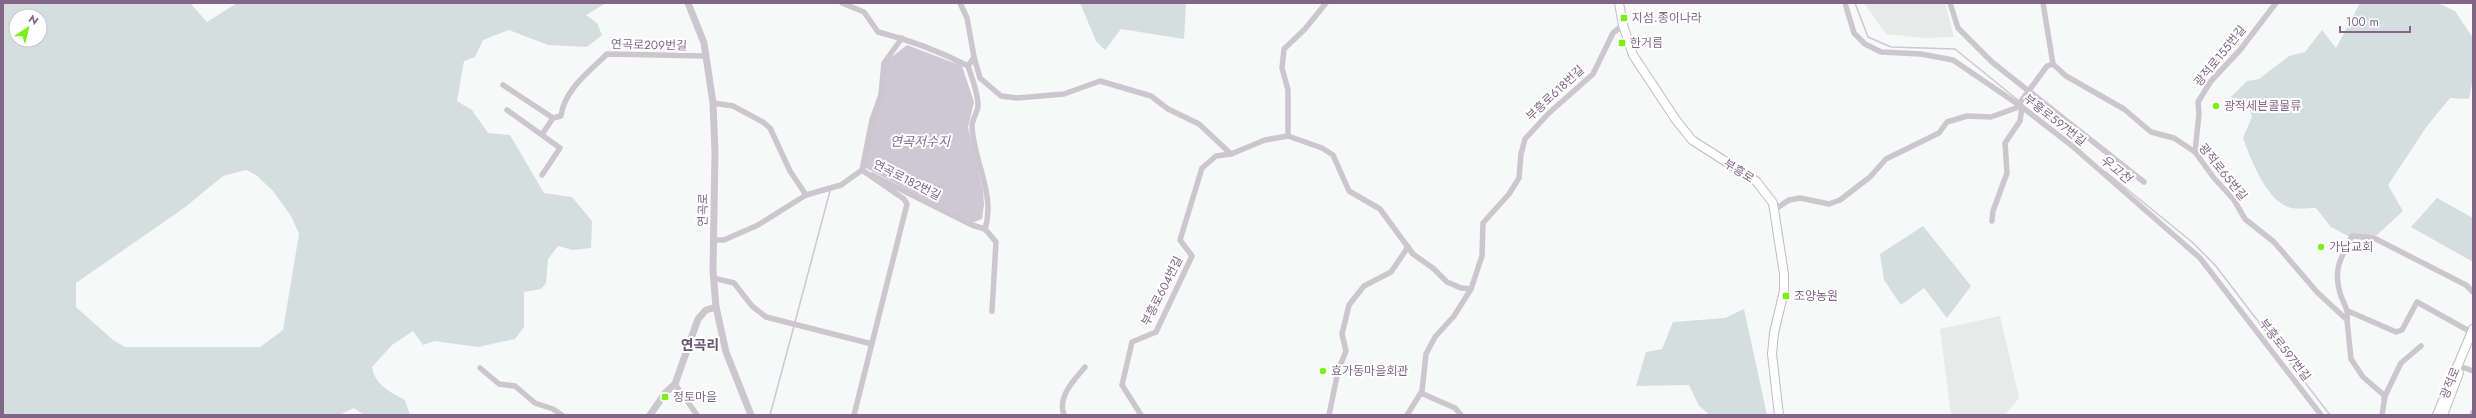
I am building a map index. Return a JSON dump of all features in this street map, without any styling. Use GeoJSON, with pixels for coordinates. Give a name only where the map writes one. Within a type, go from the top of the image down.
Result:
{"type":"FeatureCollection","features":[{"type":"Feature","properties":{"kind":"main road","name":"부흥로"},"geometry":{"type":"LineString","coordinates":[[1619,3],[1623,25],[1632,55],[1676,120],[1692,140],[1756,181],[1773,203],[1784,274],[1784,291],[1774,333],[1772,354],[1779,415]]}},
{"type":"Feature","properties":{"kind":"main road","name":"광적로"},"geometry":{"type":"LineString","coordinates":[[2437,415],[2472,330]]}},
{"type":"Feature","properties":{"kind":"main road","name":"광적로"},"geometry":{"type":"LineString","coordinates":[[2443,415],[2473,344]]}},
{"type":"Feature","properties":{"kind":"street","name":"연곡로"},"geometry":{"type":"LineString","coordinates":[[688,3],[704,43],[714,103],[715,152],[713,278],[716,307],[726,352],[750,415]]}},
{"type":"Feature","properties":{"kind":"street"},"geometry":{"type":"LineString","coordinates":[[842,3],[864,12],[878,32],[902,38],[941,52],[968,66]]}},
{"type":"Feature","properties":{"kind":"street"},"geometry":{"type":"LineString","coordinates":[[960,3],[967,18],[974,57],[980,78],[1000,96],[1017,98],[1064,94],[1100,81],[1151,96],[1168,109],[1199,124],[1231,154]]}},
{"type":"Feature","properties":{"kind":"street"},"geometry":{"type":"LineString","coordinates":[[1326,3],[1305,29],[1284,49],[1282,68],[1288,90],[1288,136],[1322,148],[1333,155],[1349,190],[1380,209],[1413,254],[1434,269],[1447,282],[1461,288],[1471,289]]}},
{"type":"Feature","properties":{"kind":"street","name":"부흥로597번길"},"geometry":{"type":"LineString","coordinates":[[1845,3],[1854,33],[1865,44],[1881,52],[1921,54],[1953,60],[2020,105],[2071,145],[2200,258],[2321,415]]}},
{"type":"Feature","properties":{"kind":"street"},"geometry":{"type":"LineString","coordinates":[[1950,3],[1958,28],[1992,62],[2029,90],[2090,141],[2144,182]]}},
{"type":"Feature","properties":{"kind":"street"},"geometry":{"type":"LineString","coordinates":[[1774,210],[1790,200],[1800,198],[1829,204],[1840,200],[1870,177],[1886,159],[1939,132],[1947,122],[1967,116],[1991,117],[2016,108],[2020,105],[2047,66],[2053,64],[2042,3]]}},
{"type":"Feature","properties":{"kind":"street","name":"광적로155번길"},"geometry":{"type":"LineString","coordinates":[[2195,152],[2198,102],[2211,82],[2240,50],[2276,3]]}},
{"type":"Feature","properties":{"kind":"street","name":"부흥로618번길"},"geometry":{"type":"LineString","coordinates":[[1407,415],[1421,393],[1426,354],[1435,337],[1454,316],[1471,289],[1482,256],[1483,223],[1509,194],[1518,178],[1521,154],[1525,139],[1549,112],[1593,74],[1613,33],[1623,25]]}},
{"type":"Feature","properties":{"kind":"street"},"geometry":{"type":"LineString","coordinates":[[854,415],[907,204],[904,198],[862,170],[872,120],[881,95],[884,63],[902,38]]}},
{"type":"Feature","properties":{"kind":"street","name":"연곡로209번길"},"geometry":{"type":"LineString","coordinates":[[543,134],[553,118],[561,116],[563,103],[579,81],[607,54],[706,56]]}},
{"type":"Feature","properties":{"kind":"street"},"geometry":{"type":"LineString","coordinates":[[974,57],[968,66],[978,106],[972,125],[985,184],[987,206],[985,229],[996,242],[992,311]]}},
{"type":"Feature","properties":{"kind":"street","name":"광적로65번길"},"geometry":{"type":"LineString","coordinates":[[2053,64],[2066,76],[2124,109],[2151,132],[2174,138],[2195,152],[2214,178],[2234,200],[2245,219],[2274,242],[2307,282],[2347,320]]}},
{"type":"Feature","properties":{"kind":"street"},"geometry":{"type":"LineString","coordinates":[[503,85],[553,118]]}},
{"type":"Feature","properties":{"kind":"street"},"geometry":{"type":"LineString","coordinates":[[714,103],[733,106],[763,122],[770,128],[790,171],[806,195]]}},
{"type":"Feature","properties":{"kind":"street"},"geometry":{"type":"LineString","coordinates":[[1992,221],[1993,211],[2007,173],[2005,143],[2020,121],[2020,105]]}},
{"type":"Feature","properties":{"kind":"street"},"geometry":{"type":"LineString","coordinates":[[507,110],[543,134],[560,148],[542,175]]}},
{"type":"Feature","properties":{"kind":"street","name":"부흥로604번길"},"geometry":{"type":"LineString","coordinates":[[1141,415],[1122,385],[1132,342],[1156,332],[1192,256],[1180,240],[1202,168],[1216,156],[1231,154],[1265,140],[1288,136]]}},
{"type":"Feature","properties":{"kind":"street","name":"연곡로182번길"},"geometry":{"type":"LineString","coordinates":[[713,240],[724,240],[758,225],[806,195],[835,187],[862,170],[972,225],[985,229]]}},
{"type":"Feature","properties":{"kind":"street"},"geometry":{"type":"LineString","coordinates":[[2384,398],[2362,376],[2351,359],[2347,320],[2348,311],[2340,292],[2336,268],[2352,236],[2374,238],[2466,285],[2473,292]]}},
{"type":"Feature","properties":{"kind":"street"},"geometry":{"type":"LineString","coordinates":[[1329,415],[1338,371],[1346,351],[1342,334],[1349,305],[1364,286],[1392,272],[1408,247]]}},
{"type":"Feature","properties":{"kind":"street"},"geometry":{"type":"LineString","coordinates":[[713,278],[731,281],[752,306],[766,317],[792,325],[872,344]]}},
{"type":"Feature","properties":{"kind":"street"},"geometry":{"type":"LineString","coordinates":[[2348,311],[2396,332],[2402,330],[2417,302],[2472,330]]}},
{"type":"Feature","properties":{"kind":"street"},"geometry":{"type":"LineString","coordinates":[[650,415],[674,384],[698,319],[706,310],[716,307]]}},
{"type":"Feature","properties":{"kind":"street"},"geometry":{"type":"LineString","coordinates":[[2382,415],[2384,398],[2401,363],[2421,346]]}},
{"type":"Feature","properties":{"kind":"street"},"geometry":{"type":"LineString","coordinates":[[1064,415],[1062,404],[1070,384],[1085,367]]}},
{"type":"Feature","properties":{"kind":"street"},"geometry":{"type":"LineString","coordinates":[[2462,367],[2473,371]]}},
{"type":"Feature","properties":{"kind":"street"},"geometry":{"type":"LineString","coordinates":[[480,368],[499,384],[516,386],[535,403],[553,409],[562,415]]}},
{"type":"Feature","properties":{"kind":"street"},"geometry":{"type":"LineString","coordinates":[[674,384],[697,415]]}},
{"type":"Feature","properties":{"kind":"street"},"geometry":{"type":"LineString","coordinates":[[1421,393],[1456,408],[1461,415]]}},
{"type":"Feature","properties":{"kind":"shaded area"},"geometry":{"type":"Polygon","coordinates":[[[3,3],[190,3],[207,22],[237,3],[606,3],[586,15],[597,23],[602,35],[587,47],[548,45],[509,30],[483,40],[475,57],[464,61],[457,101],[472,110],[488,133],[510,135],[544,193],[572,197],[592,221],[591,248],[573,250],[558,246],[548,259],[546,283],[541,289],[524,292],[524,327],[515,339],[478,347],[434,341],[423,345],[413,331],[392,345],[372,367],[376,379],[384,387],[405,400],[410,415],[364,415],[354,408],[339,415],[3,415],[3,3]],[[246,170],[223,176],[184,208],[76,283],[76,307],[113,340],[125,347],[260,347],[283,330],[299,234],[291,216],[273,191],[256,175],[246,170]]]}},
{"type":"Feature","properties":{"kind":"shaded area"},"geometry":{"type":"Polygon","coordinates":[[[1080,3],[1186,3],[1184,39],[1121,29],[1105,50],[1096,41],[1080,3]]]}},
{"type":"Feature","properties":{"kind":"shaded area"},"geometry":{"type":"Polygon","coordinates":[[[1864,3],[1945,3],[1954,37],[1923,38],[1886,34],[1864,3]]]}},
{"type":"Feature","properties":{"kind":"shaded area"},"geometry":{"type":"Polygon","coordinates":[[[2360,3],[2438,3],[2455,11],[2473,38],[2473,78],[2469,99],[2450,98],[2427,126],[2388,185],[2403,211],[2377,235],[2348,236],[2331,227],[2316,208],[2291,208],[2280,202],[2272,195],[2260,177],[2243,138],[2252,117],[2248,103],[2231,97],[2247,81],[2259,79],[2289,56],[2305,52],[2322,30],[2336,48],[2360,3]]]}},
{"type":"Feature","properties":{"kind":"shaded area"},"geometry":{"type":"Polygon","coordinates":[[[2437,198],[2473,218],[2473,262],[2411,227],[2437,198]]]}},
{"type":"Feature","properties":{"kind":"shaded area"},"geometry":{"type":"Polygon","coordinates":[[[1923,226],[1971,286],[1947,318],[1924,288],[1901,305],[1884,280],[1880,254],[1923,226]]]}},
{"type":"Feature","properties":{"kind":"shaded area"},"geometry":{"type":"Polygon","coordinates":[[[1744,309],[1767,415],[1710,415],[1699,406],[1689,385],[1636,386],[1646,352],[1662,349],[1673,322],[1725,318],[1744,309]]]}},
{"type":"Feature","properties":{"kind":"shaded area"},"geometry":{"type":"Polygon","coordinates":[[[2000,316],[2019,398],[2005,415],[1951,415],[1940,329],[2000,316]]]}},
{"type":"Feature","properties":{"kind":"water","name":"연곡저수지"},"geometry":{"type":"Polygon","coordinates":[[[907,45],[962,66],[974,102],[968,127],[983,190],[984,204],[982,219],[972,223],[862,166],[881,95],[884,63],[907,45]]]}},
{"type":"Feature","properties":{"kind":"waterway","name":"우고천"},"geometry":{"type":"LineString","coordinates":[[1855,3],[1868,37],[1891,47],[1955,49],[2019,101]]}},
{"type":"Feature","properties":{"kind":"waterway","name":"우고천"},"geometry":{"type":"LineString","coordinates":[[2106,172],[2192,242],[2215,265],[2330,415]]}},
{"type":"Feature","properties":{"kind":"waterway"},"geometry":{"type":"LineString","coordinates":[[795,322],[830,191]]}},
{"type":"Feature","properties":{"kind":"waterway"},"geometry":{"type":"LineString","coordinates":[[770,415],[794,326]]}},
{"type":"Feature","properties":{"kind":"place","name":"지섬.종이나라"},"geometry":{"type":"Point","coordinates":[1624,18]}},
{"type":"Feature","properties":{"kind":"place","name":"한거름"},"geometry":{"type":"Point","coordinates":[1622,43]}},
{"type":"Feature","properties":{"kind":"place","name":"광적세븐콜물류"},"geometry":{"type":"Point","coordinates":[2216,106]}},
{"type":"Feature","properties":{"kind":"place","name":"가납교회"},"geometry":{"type":"Point","coordinates":[2321,247]}},
{"type":"Feature","properties":{"kind":"place","name":"조양농원"},"geometry":{"type":"Point","coordinates":[1786,296]}},
{"type":"Feature","properties":{"kind":"place","name":"효가동마을회관"},"geometry":{"type":"Point","coordinates":[1323,371]}},
{"type":"Feature","properties":{"kind":"place","name":"정토마을"},"geometry":{"type":"Point","coordinates":[665,397]}},
{"type":"Feature","properties":{"kind":"district","name":"연곡리"},"geometry":{"type":"Point","coordinates":[700,345]}}]}
